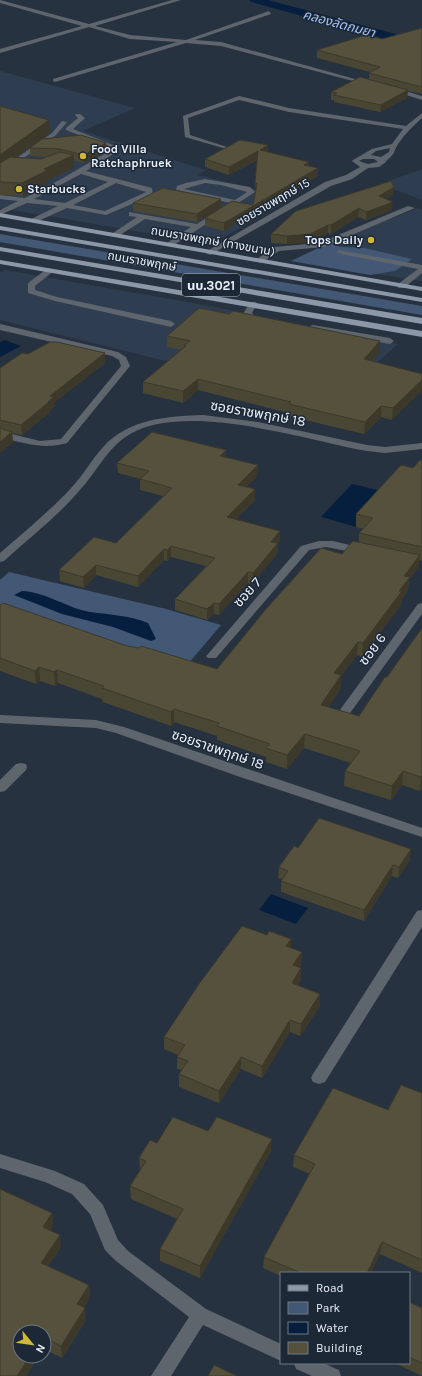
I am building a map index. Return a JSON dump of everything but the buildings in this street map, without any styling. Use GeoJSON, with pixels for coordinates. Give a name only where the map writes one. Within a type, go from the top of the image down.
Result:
{"type":"FeatureCollection","features":[{"type":"Feature","properties":{"kind":"main road","name":"ถนนราชพฤกษ์ (ทางขนาน)"},"geometry":{"type":"LineString","coordinates":[[0,214],[210,253],[422,289]]}},
{"type":"Feature","properties":{"kind":"main road","name":"ถนนราชพฤกษ์"},"geometry":{"type":"LineString","coordinates":[[0,228],[422,300]]}},
{"type":"Feature","properties":{"kind":"main road","name":"ถนนราชพฤกษ์"},"geometry":{"type":"LineString","coordinates":[[0,249],[422,321]]}},
{"type":"Feature","properties":{"kind":"main road","name":"นบ.3021"},"geometry":{"type":"LineString","coordinates":[[0,262],[422,334]]}},
{"type":"Feature","properties":{"kind":"street"},"geometry":{"type":"LineString","coordinates":[[0,51],[178,0]]}},
{"type":"Feature","properties":{"kind":"street"},"geometry":{"type":"LineString","coordinates":[[0,1],[130,37],[221,44],[377,85]]}},
{"type":"Feature","properties":{"kind":"street"},"geometry":{"type":"LineString","coordinates":[[0,9],[29,2]]}},
{"type":"Feature","properties":{"kind":"street"},"geometry":{"type":"LineString","coordinates":[[56,80],[184,42],[269,13]]}},
{"type":"Feature","properties":{"kind":"street"},"geometry":{"type":"LineString","coordinates":[[385,87],[422,98]]}},
{"type":"Feature","properties":{"kind":"street"},"geometry":{"type":"LineString","coordinates":[[228,149],[187,136],[185,117],[239,98],[289,110],[407,128]]}},
{"type":"Feature","properties":{"kind":"street"},"geometry":{"type":"LineString","coordinates":[[74,137],[68,129],[82,118],[78,115]]}},
{"type":"Feature","properties":{"kind":"street","name":"ซอยราชพฤกษ์ 15"},"geometry":{"type":"LineString","coordinates":[[328,184],[348,177],[367,166],[383,162],[382,160],[392,153],[394,145],[407,128],[422,115]]}},
{"type":"Feature","properties":{"kind":"street"},"geometry":{"type":"LineString","coordinates":[[0,173],[54,134],[64,122]]}},
{"type":"Feature","properties":{"kind":"street"},"geometry":{"type":"LineString","coordinates":[[0,214],[26,201],[79,168],[88,167],[115,151],[111,146],[92,139],[54,134]]}},
{"type":"Feature","properties":{"kind":"street"},"geometry":{"type":"LineString","coordinates":[[37,145],[59,142]]}},
{"type":"Feature","properties":{"kind":"street","name":"ซอยราชพฤกษ์ 15"},"geometry":{"type":"LineString","coordinates":[[210,253],[328,184],[349,167],[356,159],[365,156],[374,150],[394,145]]}},
{"type":"Feature","properties":{"kind":"street"},"geometry":{"type":"LineString","coordinates":[[365,156],[376,157],[382,160]]}},
{"type":"Feature","properties":{"kind":"street"},"geometry":{"type":"LineString","coordinates":[[22,158],[34,159]]}},
{"type":"Feature","properties":{"kind":"street"},"geometry":{"type":"LineString","coordinates":[[10,166],[25,168]]}},
{"type":"Feature","properties":{"kind":"street"},"geometry":{"type":"LineString","coordinates":[[349,167],[367,166]]}},
{"type":"Feature","properties":{"kind":"street"},"geometry":{"type":"LineString","coordinates":[[0,197],[64,205],[106,213],[150,193],[149,190],[115,181],[79,168]]}},
{"type":"Feature","properties":{"kind":"street"},"geometry":{"type":"LineString","coordinates":[[168,245],[197,226],[236,202],[251,192],[247,189],[204,180],[194,181],[180,188],[180,190],[236,202]]}},
{"type":"Feature","properties":{"kind":"street"},"geometry":{"type":"LineString","coordinates":[[34,221],[115,181]]}},
{"type":"Feature","properties":{"kind":"street"},"geometry":{"type":"LineString","coordinates":[[258,261],[277,249],[321,245],[411,208]]}},
{"type":"Feature","properties":{"kind":"street"},"geometry":{"type":"LineString","coordinates":[[132,214],[197,226]]}},
{"type":"Feature","properties":{"kind":"street"},"geometry":{"type":"LineString","coordinates":[[114,235],[144,216]]}},
{"type":"Feature","properties":{"kind":"street"},"geometry":{"type":"LineString","coordinates":[[341,252],[422,268]]}},
{"type":"Feature","properties":{"kind":"street"},"geometry":{"type":"LineString","coordinates":[[401,286],[422,268]]}},
{"type":"Feature","properties":{"kind":"street"},"geometry":{"type":"LineString","coordinates":[[51,270],[31,285],[31,291],[55,299],[170,324]]}},
{"type":"Feature","properties":{"kind":"street"},"geometry":{"type":"LineString","coordinates":[[253,304],[247,314],[253,319],[272,321]]}},
{"type":"Feature","properties":{"kind":"street"},"geometry":{"type":"LineString","coordinates":[[0,327],[115,354],[123,359],[126,366],[64,440],[53,445],[48,445],[0,434]]}},
{"type":"Feature","properties":{"kind":"street"},"geometry":{"type":"LineString","coordinates":[[303,327],[390,341]]}},
{"type":"Feature","properties":{"kind":"street","name":"ซอยราชพฤกษ์ 18"},"geometry":{"type":"LineString","coordinates":[[0,559],[76,489],[105,451],[121,436],[139,427],[165,420],[189,418],[223,419],[367,448],[385,450],[422,446]]}},
{"type":"Feature","properties":{"kind":"street","name":"ซอย 7"},"geometry":{"type":"LineString","coordinates":[[212,656],[306,548],[313,544],[321,543],[376,554]]}},
{"type":"Feature","properties":{"kind":"street","name":"ซอย 6"},"geometry":{"type":"LineString","coordinates":[[346,710],[422,606]]}},
{"type":"Feature","properties":{"kind":"street","name":"ซอยราชพฤกษ์ 18"},"geometry":{"type":"LineString","coordinates":[[0,719],[96,724],[120,730],[245,774],[422,833]]}},
{"type":"Feature","properties":{"kind":"street"},"geometry":{"type":"LineString","coordinates":[[0,788],[21,767]]}},
{"type":"Feature","properties":{"kind":"street"},"geometry":{"type":"LineString","coordinates":[[319,1078],[422,915]]}},
{"type":"Feature","properties":{"kind":"street"},"geometry":{"type":"LineString","coordinates":[[0,1161],[50,1176],[78,1189],[97,1210],[111,1244],[122,1256],[200,1315],[280,1353]]}},
{"type":"Feature","properties":{"kind":"street"},"geometry":{"type":"LineString","coordinates":[[160,1376],[200,1315]]}},
{"type":"Feature","properties":{"kind":"street"},"geometry":{"type":"LineString","coordinates":[[305,1364],[332,1376]]}},
{"type":"Feature","properties":{"kind":"shaded area"},"geometry":{"type":"Polygon","coordinates":[[[0,71],[135,108],[83,131],[206,170],[198,175],[292,198],[212,244],[0,208],[0,71]]]}},
{"type":"Feature","properties":{"kind":"shaded area"},"geometry":{"type":"Polygon","coordinates":[[[422,169],[422,200],[380,184],[422,169]]]}},
{"type":"Feature","properties":{"kind":"shaded area"},"geometry":{"type":"Polygon","coordinates":[[[418,208],[422,210],[422,281],[291,261],[329,243],[418,208]]]}},
{"type":"Feature","properties":{"kind":"shaded area"},"geometry":{"type":"Polygon","coordinates":[[[5,270],[210,306],[398,344],[341,395],[162,360],[0,320],[0,273],[5,270]]]}},
{"type":"Feature","properties":{"kind":"green space"},"geometry":{"type":"Polygon","coordinates":[[[0,234],[422,306],[422,315],[0,242],[0,234]]]}},
{"type":"Feature","properties":{"kind":"green space"},"geometry":{"type":"Polygon","coordinates":[[[329,243],[340,247],[364,248],[412,259],[395,271],[370,275],[291,261],[329,243]]]}},
{"type":"Feature","properties":{"kind":"green space"},"geometry":{"type":"Polygon","coordinates":[[[9,572],[166,609],[221,625],[183,670],[0,610],[0,580],[9,572]]]}},
{"type":"Feature","properties":{"kind":"water"},"geometry":{"type":"Polygon","coordinates":[[[4,340],[21,346],[0,357],[0,342],[4,340]]]}},
{"type":"Feature","properties":{"kind":"water"},"geometry":{"type":"Polygon","coordinates":[[[352,484],[386,492],[356,527],[321,517],[352,484]]]}},
{"type":"Feature","properties":{"kind":"water"},"geometry":{"type":"Polygon","coordinates":[[[22,591],[40,594],[81,610],[140,620],[148,623],[156,639],[151,641],[113,627],[62,614],[14,595],[22,591]]]}},
{"type":"Feature","properties":{"kind":"water"},"geometry":{"type":"Polygon","coordinates":[[[271,894],[308,908],[296,924],[259,910],[271,894]]]}},
{"type":"Feature","properties":{"kind":"waterway","name":"คลองลัดถมยา"},"geometry":{"type":"LineString","coordinates":[[255,0],[422,45]]}},
{"type":"Feature","properties":{"kind":"place","name":"Food Villa Ratchaphruek"},"geometry":{"type":"Point","coordinates":[83,156]}},
{"type":"Feature","properties":{"kind":"place","name":"Starbucks"},"geometry":{"type":"Point","coordinates":[19,189]}},
{"type":"Feature","properties":{"kind":"place","name":"Tops Daily"},"geometry":{"type":"Point","coordinates":[371,240]}}]}
